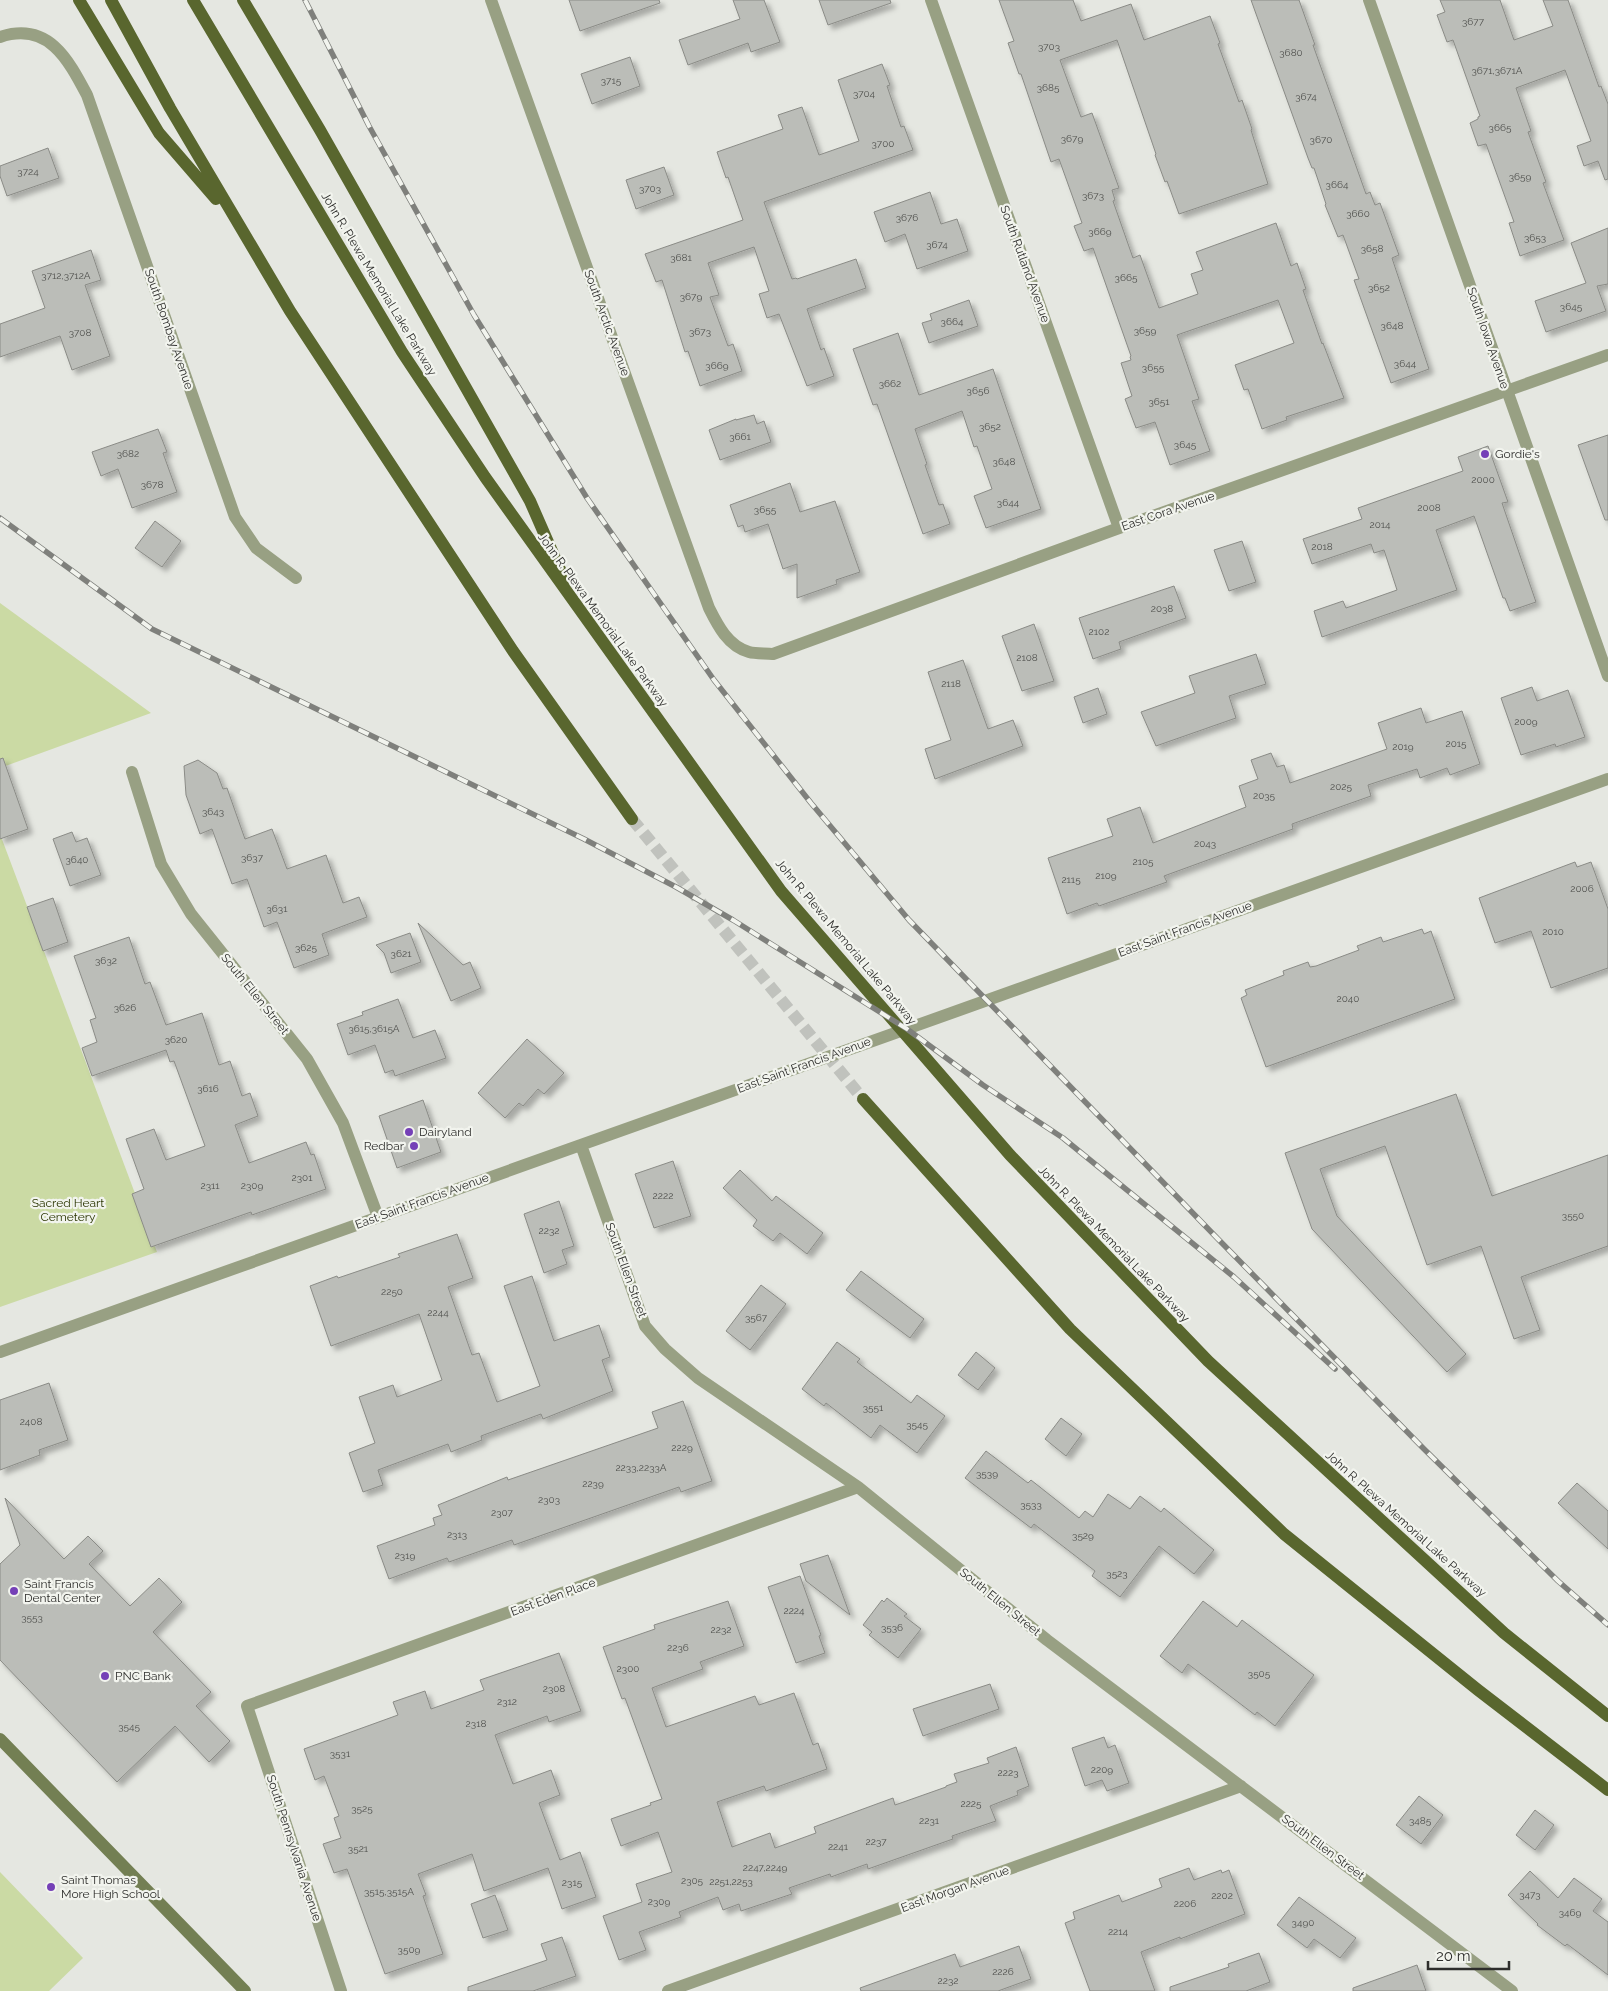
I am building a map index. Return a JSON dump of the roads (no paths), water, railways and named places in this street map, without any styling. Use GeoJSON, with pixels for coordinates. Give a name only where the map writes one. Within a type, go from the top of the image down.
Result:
{"type":"FeatureCollection","features":[{"type":"Feature","properties":{"kind":"main road"},"geometry":{"type":"LineString","coordinates":[[78,0],[159,133],[236,221]]}},
{"type":"Feature","properties":{"kind":"main road"},"geometry":{"type":"LineString","coordinates":[[111,0],[170,108],[290,311],[503,635],[632,819]]}},
{"type":"Feature","properties":{"kind":"main road","name":"John R. Plewa Memorial Lake Parkway"},"geometry":{"type":"LineString","coordinates":[[193,0],[402,352],[485,477],[781,891],[1010,1155],[1208,1361],[1504,1632],[1608,1716]]}},
{"type":"Feature","properties":{"kind":"main road"},"geometry":{"type":"LineString","coordinates":[[243,0],[320,130],[530,501],[576,606]]}},
{"type":"Feature","properties":{"kind":"main road"},"geometry":{"type":"LineString","coordinates":[[863,1099],[1070,1329],[1284,1534],[1478,1690],[1608,1790]]}},
{"type":"Feature","properties":{"kind":"main road"},"geometry":{"type":"LineString","coordinates":[[0,1739],[245,1991]]}},
{"type":"Feature","properties":{"kind":"street","name":"South Arctic Avenue"},"geometry":{"type":"LineString","coordinates":[[491,0],[710,608],[718,626],[730,641]]}},
{"type":"Feature","properties":{"kind":"street","name":"South Rutland Avenue"},"geometry":{"type":"LineString","coordinates":[[931,0],[1119,528]]}},
{"type":"Feature","properties":{"kind":"street","name":"South Iowa Avenue"},"geometry":{"type":"LineString","coordinates":[[1369,0],[1608,676]]}},
{"type":"Feature","properties":{"kind":"street","name":"South Bombay Avenue"},"geometry":{"type":"LineString","coordinates":[[0,37],[8,34],[34,33],[54,45],[69,61],[88,95],[235,517],[256,548],[296,578]]}},
{"type":"Feature","properties":{"kind":"street","name":"East Cora Avenue"},"geometry":{"type":"LineString","coordinates":[[730,641],[749,652],[773,654],[1119,528],[1608,355]]}},
{"type":"Feature","properties":{"kind":"street","name":"South Ellen Street"},"geometry":{"type":"LineString","coordinates":[[132,772],[161,864],[191,914],[307,1059],[343,1123],[378,1217]]}},
{"type":"Feature","properties":{"kind":"street","name":"East Saint Francis Avenue"},"geometry":{"type":"LineString","coordinates":[[0,1352],[1608,779]]}},
{"type":"Feature","properties":{"kind":"street","name":"South Ellen Street"},"geometry":{"type":"LineString","coordinates":[[581,1145],[646,1326],[665,1349],[698,1378],[858,1487],[1048,1640],[1512,1991]]}},
{"type":"Feature","properties":{"kind":"street","name":"East Eden Place"},"geometry":{"type":"LineString","coordinates":[[246,1706],[421,1645],[858,1487]]}},
{"type":"Feature","properties":{"kind":"street","name":"South Pennsylvania Avenue"},"geometry":{"type":"LineString","coordinates":[[246,1706],[341,1991]]}},
{"type":"Feature","properties":{"kind":"street","name":"East Morgan Avenue"},"geometry":{"type":"LineString","coordinates":[[668,1991],[1241,1786]]}},
{"type":"Feature","properties":{"kind":"tunnel"},"geometry":{"type":"LineString","coordinates":[[632,819],[863,1099]]}},
{"type":"Feature","properties":{"kind":"railway"},"geometry":{"type":"LineString","coordinates":[[305,0],[369,126],[474,315],[587,498],[714,680],[811,803],[909,920],[1218,1239],[1424,1449],[1558,1581],[1608,1625]]}},
{"type":"Feature","properties":{"kind":"railway"},"geometry":{"type":"LineString","coordinates":[[0,518],[152,629],[584,839],[676,887],[733,920],[907,1029],[983,1085],[1063,1138],[1234,1277],[1335,1369]]}},
{"type":"Feature","properties":{"kind":"place","name":"Gordie's"},"geometry":{"type":"Point","coordinates":[1485,454]}},
{"type":"Feature","properties":{"kind":"place","name":"Dairyland"},"geometry":{"type":"Point","coordinates":[409,1132]}},
{"type":"Feature","properties":{"kind":"place","name":"Redbar"},"geometry":{"type":"Point","coordinates":[414,1146]}},
{"type":"Feature","properties":{"kind":"place","name":"Saint Francis Dental Center"},"geometry":{"type":"Point","coordinates":[14,1591]}},
{"type":"Feature","properties":{"kind":"place","name":"PNC Bank"},"geometry":{"type":"Point","coordinates":[105,1676]}},
{"type":"Feature","properties":{"kind":"place","name":"Saint Thomas More High School"},"geometry":{"type":"Point","coordinates":[51,1887]}},
{"type":"Feature","properties":{"kind":"park label","name":"Sacred Heart Cemetery"},"geometry":{"type":"Point","coordinates":[68,1210]}}]}
